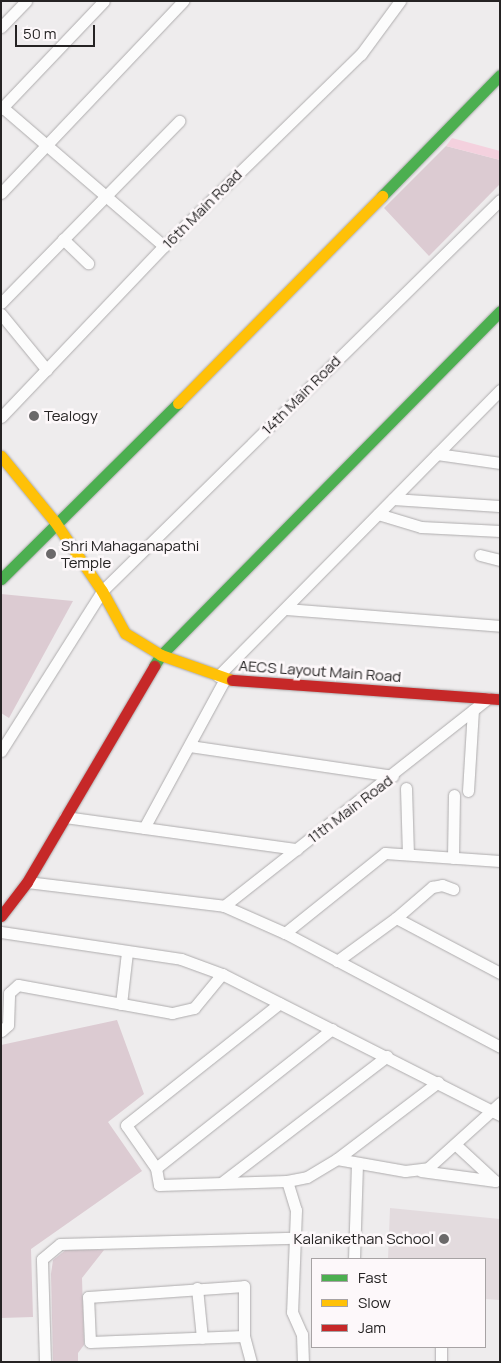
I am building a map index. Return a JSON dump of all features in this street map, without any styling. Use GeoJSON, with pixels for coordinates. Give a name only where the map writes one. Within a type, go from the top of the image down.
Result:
{"type":"FeatureCollection","features":[{"type":"Feature","properties":{"kind":"street"},"geometry":{"type":"LineString","coordinates":[[1,27],[26,1]]}},
{"type":"Feature","properties":{"kind":"street"},"geometry":{"type":"LineString","coordinates":[[104,1],[2,108],[164,246]]}},
{"type":"Feature","properties":{"kind":"street"},"geometry":{"type":"LineString","coordinates":[[1,193],[183,1]]}},
{"type":"Feature","properties":{"kind":"street","name":"16th Main Road"},"geometry":{"type":"LineString","coordinates":[[1,417],[164,246],[344,70],[380,32],[400,1]]}},
{"type":"Feature","properties":{"kind":"street"},"geometry":{"type":"LineString","coordinates":[[2,578],[55,522],[238,343],[500,75]]}},
{"type":"Feature","properties":{"kind":"street"},"geometry":{"type":"LineString","coordinates":[[1,304],[179,121]]}},
{"type":"Feature","properties":{"kind":"street","name":"14th Main Road"},"geometry":{"type":"LineString","coordinates":[[1,751],[102,591],[500,200]]}},
{"type":"Feature","properties":{"kind":"street"},"geometry":{"type":"LineString","coordinates":[[64,239],[88,263]]}},
{"type":"Feature","properties":{"kind":"street"},"geometry":{"type":"LineString","coordinates":[[1,916],[27,882],[161,655],[500,311]]}},
{"type":"Feature","properties":{"kind":"street"},"geometry":{"type":"LineString","coordinates":[[1,314],[47,370]]}},
{"type":"Feature","properties":{"kind":"street"},"geometry":{"type":"LineString","coordinates":[[144,828],[190,746],[221,677],[500,390]]}},
{"type":"Feature","properties":{"kind":"street"},"geometry":{"type":"LineString","coordinates":[[437,454],[500,463]]}},
{"type":"Feature","properties":{"kind":"street","name":"AECS Layout Main Road"},"geometry":{"type":"LineString","coordinates":[[1,456],[55,522],[102,591],[125,633],[161,655],[221,677],[291,687],[494,698]]}},
{"type":"Feature","properties":{"kind":"street"},"geometry":{"type":"LineString","coordinates":[[393,499],[499,506]]}},
{"type":"Feature","properties":{"kind":"street"},"geometry":{"type":"LineString","coordinates":[[378,514],[421,527],[500,532]]}},
{"type":"Feature","properties":{"kind":"street"},"geometry":{"type":"LineString","coordinates":[[480,555],[500,560]]}},
{"type":"Feature","properties":{"kind":"street"},"geometry":{"type":"LineString","coordinates":[[286,609],[500,626]]}},
{"type":"Feature","properties":{"kind":"street","name":"11th Main Road"},"geometry":{"type":"LineString","coordinates":[[224,906],[393,776],[473,710],[494,698]]}},
{"type":"Feature","properties":{"kind":"street"},"geometry":{"type":"LineString","coordinates":[[468,792],[473,710]]}},
{"type":"Feature","properties":{"kind":"street"},"geometry":{"type":"LineString","coordinates":[[190,746],[393,776]]}},
{"type":"Feature","properties":{"kind":"street"},"geometry":{"type":"LineString","coordinates":[[406,788],[408,854]]}},
{"type":"Feature","properties":{"kind":"street"},"geometry":{"type":"LineString","coordinates":[[453,858],[454,795]]}},
{"type":"Feature","properties":{"kind":"street"},"geometry":{"type":"LineString","coordinates":[[65,817],[297,849]]}},
{"type":"Feature","properties":{"kind":"street"},"geometry":{"type":"LineString","coordinates":[[284,933],[385,852],[500,862]]}},
{"type":"Feature","properties":{"kind":"street"},"geometry":{"type":"LineString","coordinates":[[27,882],[224,906],[284,933],[500,1046]]}},
{"type":"Feature","properties":{"kind":"street"},"geometry":{"type":"LineString","coordinates":[[338,961],[396,918],[432,887],[442,884],[453,889]]}},
{"type":"Feature","properties":{"kind":"street"},"geometry":{"type":"LineString","coordinates":[[396,918],[500,973]]}},
{"type":"Feature","properties":{"kind":"street"},"geometry":{"type":"LineString","coordinates":[[1,932],[181,959],[222,974],[438,1082],[498,1109],[439,1161],[419,1171]]}},
{"type":"Feature","properties":{"kind":"street"},"geometry":{"type":"LineString","coordinates":[[121,1004],[127,952]]}},
{"type":"Feature","properties":{"kind":"street"},"geometry":{"type":"LineString","coordinates":[[1,1031],[8,1025],[9,994],[18,986],[172,1013],[186,1012],[194,1008],[222,974]]}},
{"type":"Feature","properties":{"kind":"street"},"geometry":{"type":"LineString","coordinates":[[280,1003],[126,1125],[128,1133],[156,1168],[159,1184],[288,1181],[315,1174],[438,1082]]}},
{"type":"Feature","properties":{"kind":"street"},"geometry":{"type":"LineString","coordinates":[[156,1168],[332,1029]]}},
{"type":"Feature","properties":{"kind":"street"},"geometry":{"type":"LineString","coordinates":[[221,1183],[387,1056]]}},
{"type":"Feature","properties":{"kind":"street"},"geometry":{"type":"LineString","coordinates":[[456,1145],[497,1183]]}},
{"type":"Feature","properties":{"kind":"street"},"geometry":{"type":"LineString","coordinates":[[337,1159],[497,1183]]}},
{"type":"Feature","properties":{"kind":"street"},"geometry":{"type":"LineString","coordinates":[[354,1258],[357,1163]]}},
{"type":"Feature","properties":{"kind":"street"},"geometry":{"type":"LineString","coordinates":[[288,1181],[296,1210],[292,1312],[300,1328],[303,1362]]}},
{"type":"Feature","properties":{"kind":"street"},"geometry":{"type":"LineString","coordinates":[[45,1362],[42,1259],[60,1244],[295,1238]]}},
{"type":"Feature","properties":{"kind":"street"},"geometry":{"type":"LineString","coordinates":[[244,1336],[90,1342],[88,1297],[244,1286],[244,1336],[251,1362]]}},
{"type":"Feature","properties":{"kind":"street"},"geometry":{"type":"LineString","coordinates":[[197,1288],[202,1338]]}},
{"type":"Feature","properties":{"kind":"street"},"geometry":{"type":"LineString","coordinates":[[300,1328],[311,1326]]}},
{"type":"Feature","properties":{"kind":"street"},"geometry":{"type":"LineString","coordinates":[[441,1348],[441,1362]]}},
{"type":"Feature","properties":{"kind":"shaded area"},"geometry":{"type":"Polygon","coordinates":[[[452,138],[500,151],[500,160],[446,146],[452,138]]]}},
{"type":"Feature","properties":{"kind":"shaded area"},"geometry":{"type":"Polygon","coordinates":[[[446,146],[500,160],[500,184],[429,256],[384,208],[446,146]]]}},
{"type":"Feature","properties":{"kind":"shaded area"},"geometry":{"type":"Polygon","coordinates":[[[1,594],[73,601],[9,718],[1,713],[1,594]]]}},
{"type":"Feature","properties":{"kind":"shaded area"},"geometry":{"type":"Polygon","coordinates":[[[117,1020],[144,1094],[108,1122],[142,1171],[31,1249],[33,1317],[1,1318],[1,1045],[117,1020]]]}},
{"type":"Feature","properties":{"kind":"shaded area","name":"Kalanikethan School"},"geometry":{"type":"Polygon","coordinates":[[[390,1208],[500,1219],[500,1300],[486,1299],[486,1258],[388,1258],[390,1208]]]}},
{"type":"Feature","properties":{"kind":"shaded area"},"geometry":{"type":"Polygon","coordinates":[[[67,1249],[104,1250],[82,1278],[84,1345],[78,1353],[78,1362],[53,1362],[51,1274],[53,1260],[67,1249]]]}},
{"type":"Feature","properties":{"kind":"traffic: fast"},"geometry":{"type":"LineString","coordinates":[[382,196],[500,75]]}},
{"type":"Feature","properties":{"kind":"traffic: fast"},"geometry":{"type":"LineString","coordinates":[[154,666],[161,655],[500,311]]}},
{"type":"Feature","properties":{"kind":"traffic: fast"},"geometry":{"type":"LineString","coordinates":[[1,579],[178,403]]}},
{"type":"Feature","properties":{"kind":"traffic: slow"},"geometry":{"type":"LineString","coordinates":[[178,403],[382,196]]}},
{"type":"Feature","properties":{"kind":"traffic: slow"},"geometry":{"type":"LineString","coordinates":[[1,456],[55,522],[102,591],[125,633],[161,655],[232,680]]}},
{"type":"Feature","properties":{"kind":"traffic: jam"},"geometry":{"type":"LineString","coordinates":[[1,916],[27,882],[154,666]]}},
{"type":"Feature","properties":{"kind":"traffic: jam"},"geometry":{"type":"LineString","coordinates":[[232,680],[500,699]]}},
{"type":"Feature","properties":{"kind":"place","name":"Tealogy"},"geometry":{"type":"Point","coordinates":[34,416]}},
{"type":"Feature","properties":{"kind":"place","name":"Shri Mahaganapathi Temple"},"geometry":{"type":"Point","coordinates":[51,554]}},
{"type":"Feature","properties":{"kind":"place","name":"Kalanikethan School"},"geometry":{"type":"Point","coordinates":[444,1239]}}]}
